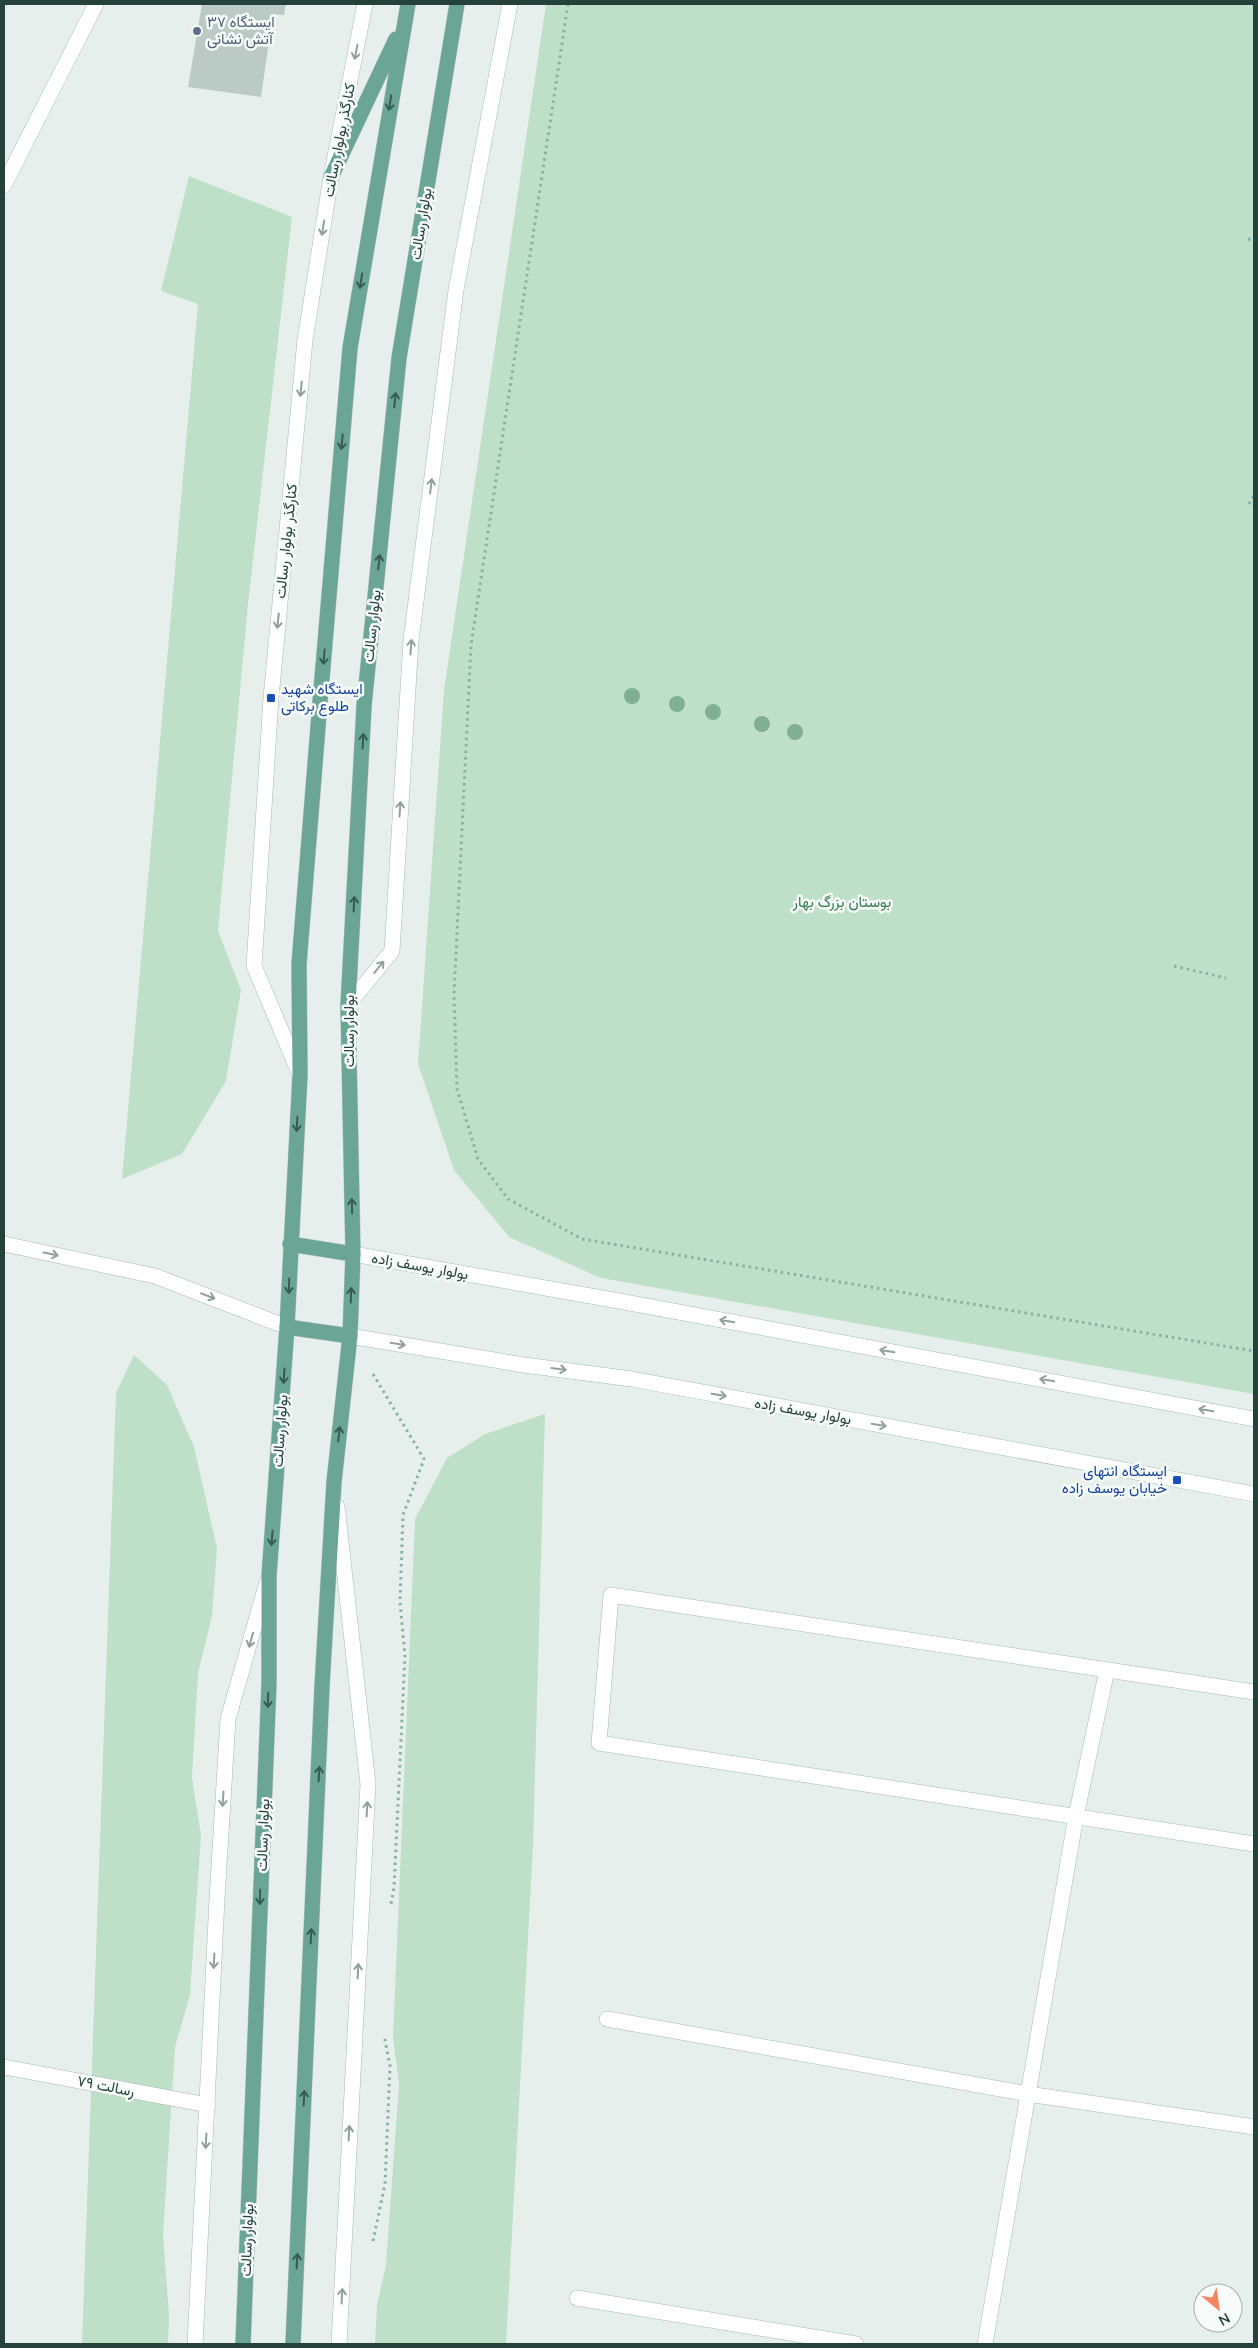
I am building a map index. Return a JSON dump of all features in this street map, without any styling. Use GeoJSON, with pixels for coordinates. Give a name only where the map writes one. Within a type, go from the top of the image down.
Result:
{"type":"FeatureCollection","features":[{"type":"Feature","properties":{"kind":"main road"},"geometry":{"type":"LineString","coordinates":[[353,1254],[290,1244],[300,1075],[299,964],[350,348],[408,4]]}},
{"type":"Feature","properties":{"kind":"main road","name":"بولوار رسالت"},"geometry":{"type":"LineString","coordinates":[[350,1336],[353,1254],[348,1005],[364,706],[399,358],[451,31],[458,4]]}},
{"type":"Feature","properties":{"kind":"main road"},"geometry":{"type":"LineString","coordinates":[[331,177],[404,22]]}},
{"type":"Feature","properties":{"kind":"main road","name":"بولوار رسالت"},"geometry":{"type":"LineString","coordinates":[[243,2344],[269,1683],[269,1576],[287,1327],[290,1244]]}},
{"type":"Feature","properties":{"kind":"main road"},"geometry":{"type":"LineString","coordinates":[[287,1327],[350,1336],[334,1482],[322,1696],[293,2344]]}},
{"type":"Feature","properties":{"kind":"street"},"geometry":{"type":"LineString","coordinates":[[5,179],[96,4]]}},
{"type":"Feature","properties":{"kind":"street","name":"کنارگذر بولوار رسالت"},"geometry":{"type":"LineString","coordinates":[[300,1075],[254,966],[271,698],[304,349],[331,177],[365,4]]}},
{"type":"Feature","properties":{"kind":"street"},"geometry":{"type":"LineString","coordinates":[[348,1005],[392,951],[411,640],[456,290],[510,4]]}},
{"type":"Feature","properties":{"kind":"street"},"geometry":{"type":"LineString","coordinates":[[4,1244],[155,1276],[287,1327]]}},
{"type":"Feature","properties":{"kind":"street","name":"بولوار یوسف زاده"},"geometry":{"type":"LineString","coordinates":[[353,1254],[629,1303],[1254,1419]]}},
{"type":"Feature","properties":{"kind":"street","name":"بولوار یوسف زاده"},"geometry":{"type":"LineString","coordinates":[[350,1336],[632,1379],[1254,1494]]}},
{"type":"Feature","properties":{"kind":"street"},"geometry":{"type":"LineString","coordinates":[[334,1482],[368,1784],[339,2344]]}},
{"type":"Feature","properties":{"kind":"street"},"geometry":{"type":"LineString","coordinates":[[196,2344],[217,1899],[228,1719],[269,1576]]}},
{"type":"Feature","properties":{"kind":"street"},"geometry":{"type":"LineString","coordinates":[[1254,1692],[612,1595],[599,1743],[1254,1844]]}},
{"type":"Feature","properties":{"kind":"street"},"geometry":{"type":"LineString","coordinates":[[985,2344],[1076,1816],[1107,1670]]}},
{"type":"Feature","properties":{"kind":"street"},"geometry":{"type":"LineString","coordinates":[[607,2019],[1028,2094],[1254,2127]]}},
{"type":"Feature","properties":{"kind":"street","name":"رسالت ۷۹"},"geometry":{"type":"LineString","coordinates":[[4,2067],[208,2105]]}},
{"type":"Feature","properties":{"kind":"street"},"geometry":{"type":"LineString","coordinates":[[577,2298],[856,2344]]}},
{"type":"Feature","properties":{"kind":"path"},"geometry":{"type":"LineString","coordinates":[[568,4],[472,645],[454,994],[457,1089],[478,1159],[508,1199],[582,1239],[1254,1351]]}},
{"type":"Feature","properties":{"kind":"path"},"geometry":{"type":"LineString","coordinates":[[1248,239],[1254,240]]}},
{"type":"Feature","properties":{"kind":"path"},"geometry":{"type":"LineString","coordinates":[[1249,504],[1254,494]]}},
{"type":"Feature","properties":{"kind":"path"},"geometry":{"type":"LineString","coordinates":[[1174,966],[1226,978]]}},
{"type":"Feature","properties":{"kind":"green space","name":"بوستان بزرگ بهار"},"geometry":{"type":"Polygon","coordinates":[[[546,4],[1254,4],[1254,1394],[601,1278],[509,1237],[454,1170],[418,1064],[444,690],[546,4]]]}},
{"type":"Feature","properties":{"kind":"green space"},"geometry":{"type":"Polygon","coordinates":[[[189,176],[292,217],[248,604],[218,931],[241,990],[226,1081],[182,1154],[122,1179],[198,304],[161,291],[189,176]]]}},
{"type":"Feature","properties":{"kind":"green space"},"geometry":{"type":"Polygon","coordinates":[[[134,1355],[167,1385],[194,1447],[217,1548],[212,1616],[198,1673],[192,1778],[201,1835],[190,1995],[175,2047],[163,2235],[169,2315],[168,2344],[82,2344],[116,1393],[134,1355]]]}},
{"type":"Feature","properties":{"kind":"green space"},"geometry":{"type":"Polygon","coordinates":[[[545,1414],[533,1846],[506,2344],[375,2344],[377,2305],[386,2265],[399,2084],[393,2037],[415,1519],[447,1458],[485,1434],[545,1414]]]}},
{"type":"Feature","properties":{"kind":"building"},"geometry":{"type":"Polygon","coordinates":[[[202,4],[286,4],[284,15],[273,14],[261,97],[188,87],[202,4]]]}},
{"type":"Feature","properties":{"kind":"place","name":"ایستگاه ۳۷ آتش نشانی"},"geometry":{"type":"Point","coordinates":[197,31]}},
{"type":"Feature","properties":{"kind":"place","name":"ایستگاه شهید طلوع برکاتی"},"geometry":{"type":"Point","coordinates":[271,698]}},
{"type":"Feature","properties":{"kind":"place","name":"ایستگاه انتهای خیابان یوسف زاده"},"geometry":{"type":"Point","coordinates":[1177,1480]}}]}
